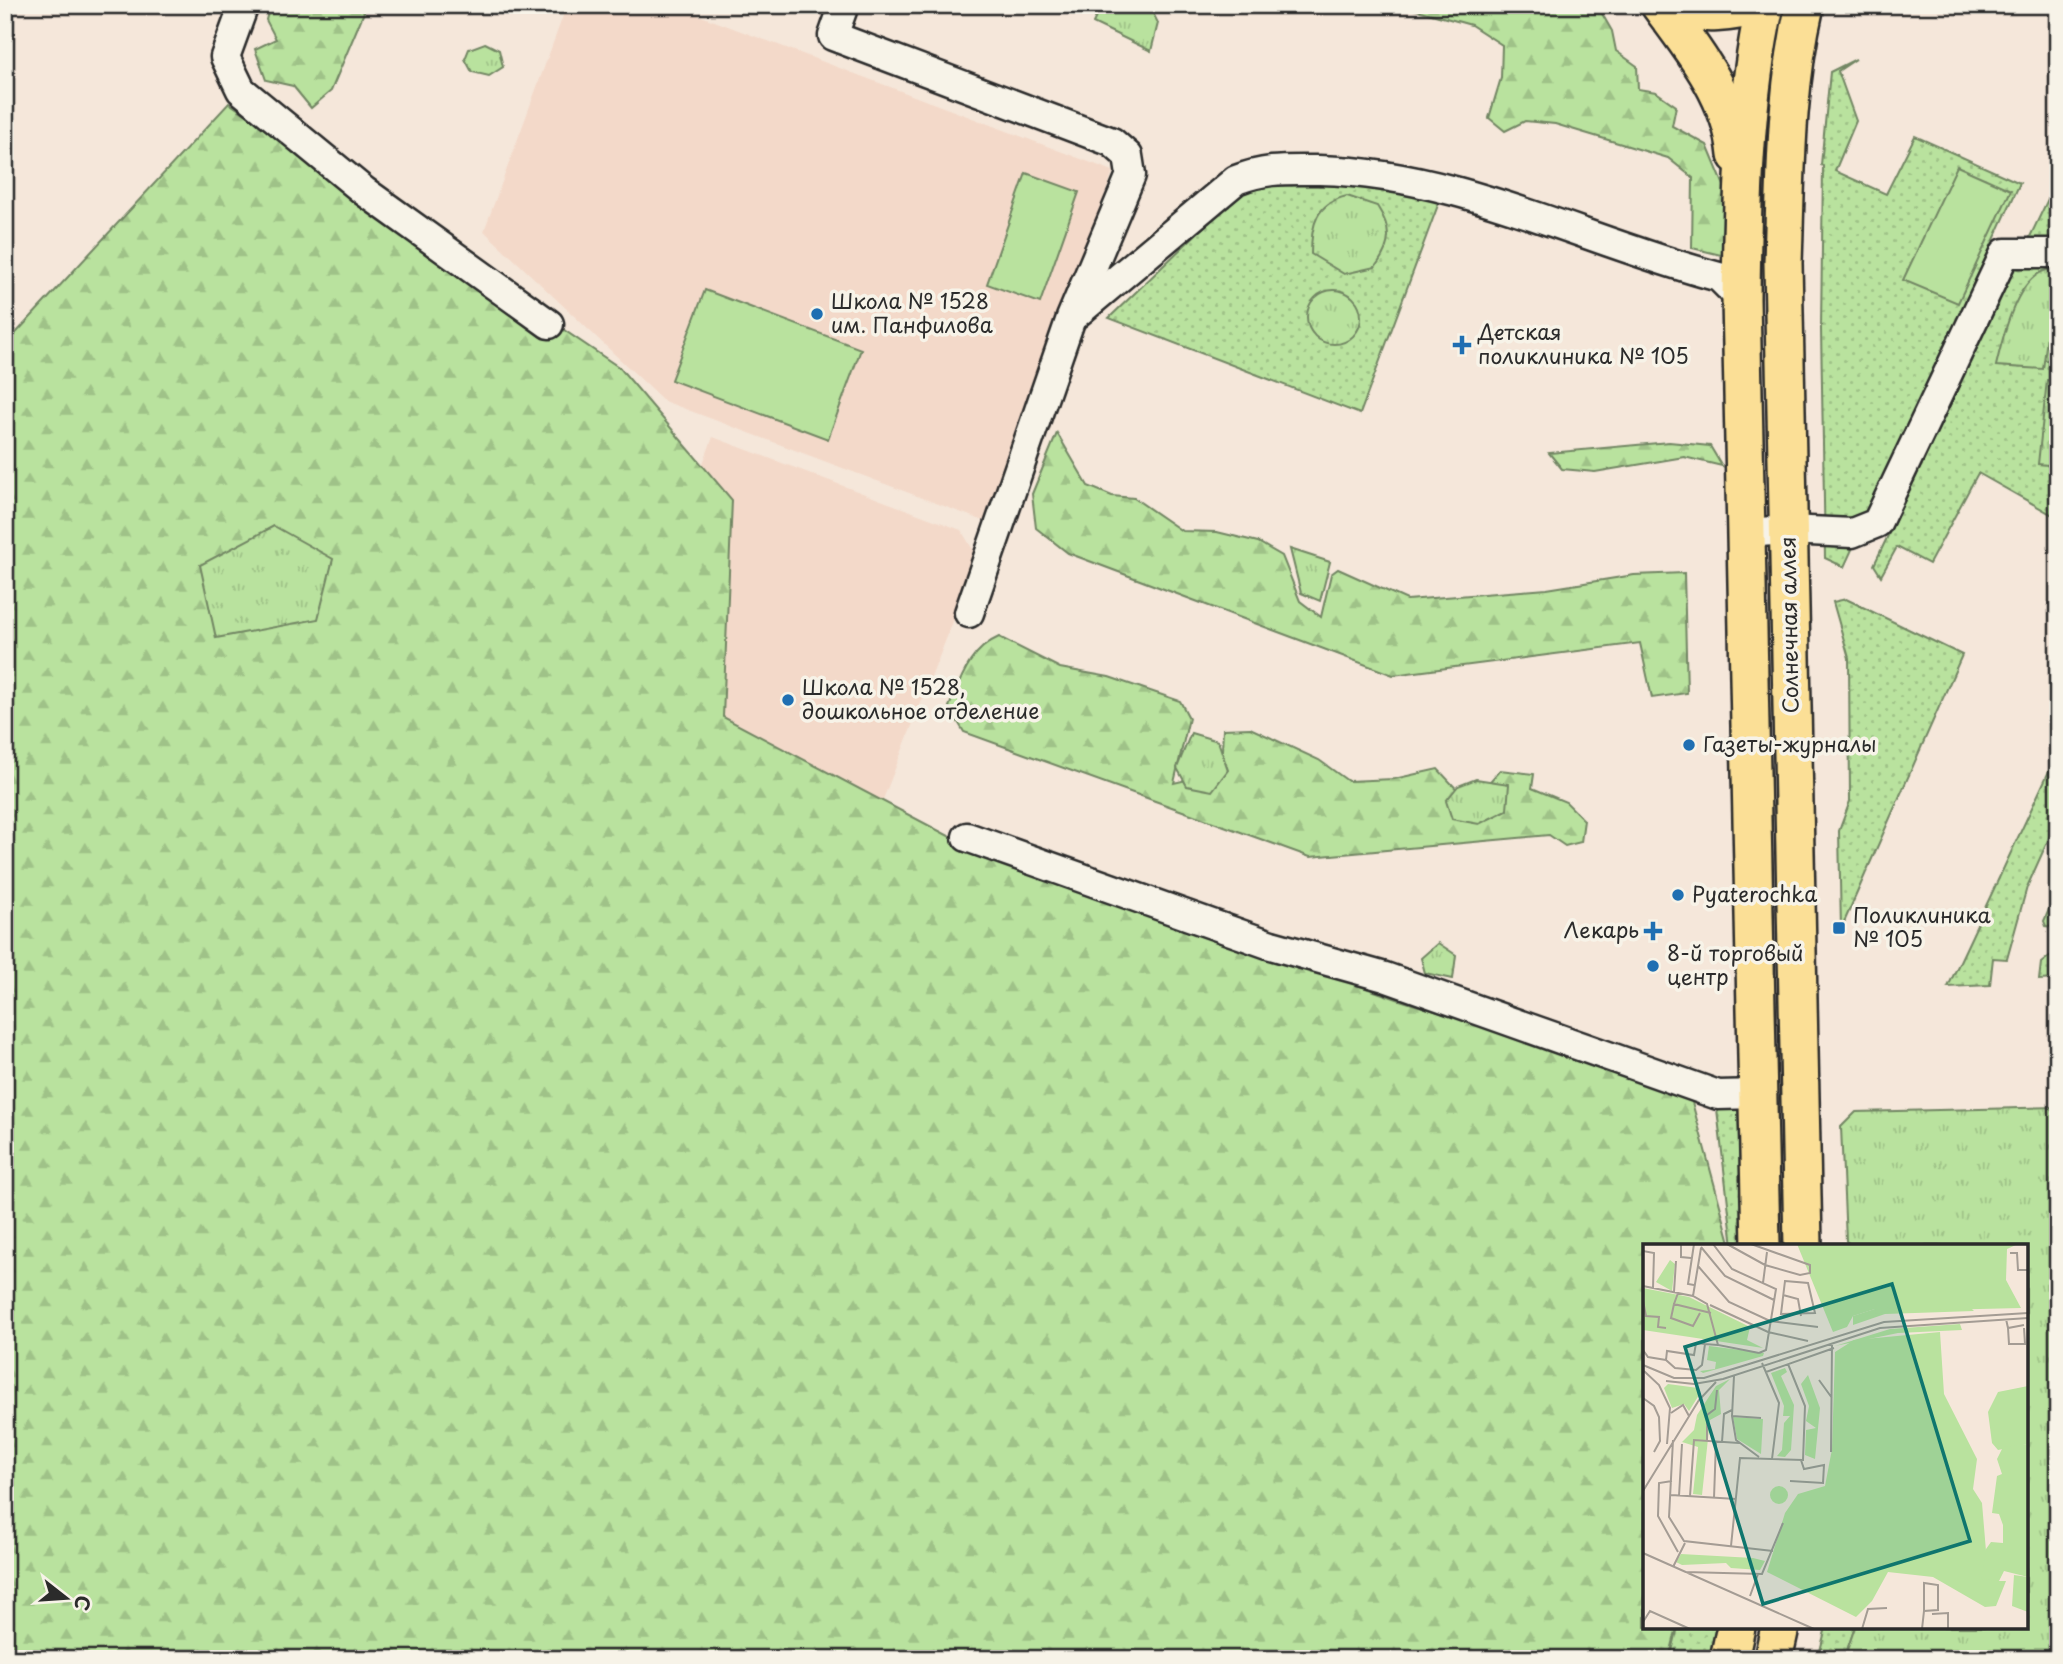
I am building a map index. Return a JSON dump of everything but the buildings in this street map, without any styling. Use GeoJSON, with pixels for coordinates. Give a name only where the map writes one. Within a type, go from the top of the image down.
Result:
{"type":"FeatureCollection","features":[{"type":"Feature","properties":{"kind":"main road","name":"Солнечная аллея"},"geometry":{"type":"LineString","coordinates":[[1660,5],[1688,43],[1729,116],[1736,143],[1742,209]]}},
{"type":"Feature","properties":{"kind":"main road"},"geometry":{"type":"LineString","coordinates":[[1675,5],[1703,12],[1741,10],[1763,5]]}},
{"type":"Feature","properties":{"kind":"main road","name":"Солнечная аллея"},"geometry":{"type":"LineString","coordinates":[[1761,1244],[1741,299],[1742,209],[1755,51],[1763,5]]}},
{"type":"Feature","properties":{"kind":"main road","name":"Солнечная аллея"},"geometry":{"type":"LineString","coordinates":[[1803,1244],[1783,263],[1788,103],[1805,5]]}},
{"type":"Feature","properties":{"kind":"main road"},"geometry":{"type":"LineString","coordinates":[[1729,1659],[1736,1629]]}},
{"type":"Feature","properties":{"kind":"main road"},"geometry":{"type":"LineString","coordinates":[[1773,1659],[1780,1629]]}},
{"type":"Feature","properties":{"kind":"street"},"geometry":{"type":"LineString","coordinates":[[244,5],[225,57],[241,90],[364,191],[549,324]]}},
{"type":"Feature","properties":{"kind":"street"},"geometry":{"type":"LineString","coordinates":[[844,5],[833,36],[1112,142],[1128,156],[1131,175],[1071,318],[970,612]]}},
{"type":"Feature","properties":{"kind":"street"},"geometry":{"type":"LineString","coordinates":[[1071,318],[1236,180],[1264,169],[1366,171],[1450,190],[1719,277],[1741,299]]}},
{"type":"Feature","properties":{"kind":"street"},"geometry":{"type":"LineString","coordinates":[[1746,533],[1788,530],[1852,533],[1877,523],[2005,253],[2058,253]]}},
{"type":"Feature","properties":{"kind":"street"},"geometry":{"type":"LineString","coordinates":[[967,837],[1270,945],[1385,977],[1718,1095],[1759,1094]]}},
{"type":"Feature","properties":{"kind":"shaded area","name":"Школа № 1528 им. Панфилова"},"geometry":{"type":"Polygon","coordinates":[[[567,5],[672,5],[1113,171],[989,523],[664,401],[484,231],[567,5]]]}},
{"type":"Feature","properties":{"kind":"shaded area","name":"Школа № 1528, дошкольное отделение"},"geometry":{"type":"Polygon","coordinates":[[[713,437],[961,530],[978,558],[869,835],[654,785],[656,587],[713,437]]]}},
{"type":"Feature","properties":{"kind":"green space"},"geometry":{"type":"Polygon","coordinates":[[[270,5],[367,5],[331,91],[311,108],[293,86],[266,80],[255,49],[276,39],[266,20],[270,5]]]}},
{"type":"Feature","properties":{"kind":"green space"},"geometry":{"type":"Polygon","coordinates":[[[1102,5],[1149,5],[1158,23],[1151,51],[1093,23],[1102,5]]]}},
{"type":"Feature","properties":{"kind":"green space"},"geometry":{"type":"Polygon","coordinates":[[[1399,5],[1597,5],[1612,31],[1616,51],[1637,66],[1638,89],[1656,92],[1676,106],[1672,126],[1707,145],[1725,188],[1725,256],[1692,248],[1693,178],[1668,158],[1555,124],[1525,121],[1505,131],[1489,118],[1501,78],[1502,45],[1471,25],[1399,5]]]}},
{"type":"Feature","properties":{"kind":"green space"},"geometry":{"type":"Polygon","coordinates":[[[485,43],[499,50],[503,67],[489,76],[472,72],[465,59],[469,49],[485,43]]]}},
{"type":"Feature","properties":{"kind":"green space"},"geometry":{"type":"Polygon","coordinates":[[[1856,59],[1838,71],[1856,121],[1835,171],[1886,194],[1915,136],[2020,183],[1844,567],[1825,558],[1821,165],[1830,72],[1856,59]]]}},
{"type":"Feature","properties":{"kind":"green space"},"geometry":{"type":"Polygon","coordinates":[[[229,103],[620,368],[732,500],[723,717],[981,853],[1400,1000],[1689,1091],[1730,1244],[1643,1244],[1643,1629],[1676,1629],[1669,1659],[5,1659],[5,345],[229,103]]]}},
{"type":"Feature","properties":{"kind":"green space"},"geometry":{"type":"Polygon","coordinates":[[[1957,166],[2011,190],[1958,303],[1903,280],[1957,166]]]}},
{"type":"Feature","properties":{"kind":"green space"},"geometry":{"type":"Polygon","coordinates":[[[1026,173],[1079,192],[1040,303],[987,284],[1026,173]]]}},
{"type":"Feature","properties":{"kind":"green space"},"geometry":{"type":"Polygon","coordinates":[[[1267,176],[1352,176],[1441,197],[1360,414],[1109,318],[1241,191],[1267,176]]]}},
{"type":"Feature","properties":{"kind":"green space"},"geometry":{"type":"Polygon","coordinates":[[[2058,178],[2058,518],[1978,473],[1929,564],[1897,547],[1881,576],[1874,565],[2058,178]]]}},
{"type":"Feature","properties":{"kind":"green space"},"geometry":{"type":"Polygon","coordinates":[[[1347,196],[1377,206],[1385,222],[1388,237],[1385,251],[1375,267],[1344,274],[1311,254],[1311,243],[1314,225],[1322,210],[1328,204],[1347,196]]]}},
{"type":"Feature","properties":{"kind":"green space"},"geometry":{"type":"Polygon","coordinates":[[[2056,269],[2043,369],[1996,366],[2008,322],[2022,291],[2043,271],[2056,269]]]}},
{"type":"Feature","properties":{"kind":"green space"},"geometry":{"type":"Polygon","coordinates":[[[705,290],[861,349],[828,439],[671,380],[705,290]]]}},
{"type":"Feature","properties":{"kind":"green space"},"geometry":{"type":"Polygon","coordinates":[[[1334,290],[1353,298],[1361,317],[1353,336],[1334,344],[1315,336],[1307,317],[1315,298],[1334,290]]]}},
{"type":"Feature","properties":{"kind":"green space"},"geometry":{"type":"Polygon","coordinates":[[[2058,305],[2058,366],[2042,358],[2051,317],[2058,305]]]}},
{"type":"Feature","properties":{"kind":"green space"},"geometry":{"type":"Polygon","coordinates":[[[2047,380],[2058,381],[2058,466],[2038,464],[2047,380]]]}},
{"type":"Feature","properties":{"kind":"green space"},"geometry":{"type":"Polygon","coordinates":[[[1057,433],[1088,486],[1112,496],[1134,498],[1182,531],[1217,532],[1258,542],[1282,556],[1300,601],[1321,617],[1331,574],[1338,569],[1407,600],[1547,589],[1634,575],[1684,573],[1687,693],[1652,698],[1640,643],[1393,675],[1068,553],[1036,528],[1032,494],[1057,433]]]}},
{"type":"Feature","properties":{"kind":"green space"},"geometry":{"type":"Polygon","coordinates":[[[1669,442],[1710,446],[1722,466],[1684,457],[1595,472],[1562,469],[1549,453],[1669,442]]]}},
{"type":"Feature","properties":{"kind":"green space"},"geometry":{"type":"Polygon","coordinates":[[[274,526],[333,559],[318,619],[216,638],[200,565],[274,526]]]}},
{"type":"Feature","properties":{"kind":"green space"},"geometry":{"type":"Polygon","coordinates":[[[1290,549],[1330,562],[1320,601],[1301,593],[1290,549]]]}},
{"type":"Feature","properties":{"kind":"green space"},"geometry":{"type":"Polygon","coordinates":[[[1846,599],[1962,655],[1841,929],[1839,831],[1850,801],[1849,658],[1833,602],[1846,599]]]}},
{"type":"Feature","properties":{"kind":"green space"},"geometry":{"type":"Polygon","coordinates":[[[999,637],[1060,668],[1109,677],[1180,701],[1189,718],[1174,783],[1221,772],[1223,729],[1250,728],[1319,760],[1348,781],[1394,779],[1438,769],[1463,796],[1484,788],[1500,770],[1534,774],[1532,788],[1566,802],[1584,820],[1581,842],[1565,846],[1549,835],[1310,857],[964,732],[949,707],[973,657],[999,637]]]}},
{"type":"Feature","properties":{"kind":"green space"},"geometry":{"type":"Polygon","coordinates":[[[1191,733],[1218,741],[1228,770],[1212,791],[1187,786],[1177,768],[1191,733]]]}},
{"type":"Feature","properties":{"kind":"green space"},"geometry":{"type":"Polygon","coordinates":[[[2058,752],[2058,818],[2027,887],[2007,959],[1993,958],[1990,985],[1948,987],[2058,752]]]}},
{"type":"Feature","properties":{"kind":"green space"},"geometry":{"type":"Polygon","coordinates":[[[1476,779],[1509,784],[1507,810],[1479,824],[1452,819],[1446,801],[1458,786],[1476,779]]]}},
{"type":"Feature","properties":{"kind":"green space"},"geometry":{"type":"Polygon","coordinates":[[[2058,889],[2058,928],[2046,926],[2044,921],[2058,889]]]}},
{"type":"Feature","properties":{"kind":"green space"},"geometry":{"type":"Polygon","coordinates":[[[1438,943],[1456,955],[1453,979],[1425,973],[1421,958],[1438,943]]]}},
{"type":"Feature","properties":{"kind":"green space"},"geometry":{"type":"Polygon","coordinates":[[[2051,955],[2058,956],[2058,979],[2039,980],[2041,963],[2051,955]]]}},
{"type":"Feature","properties":{"kind":"green space"},"geometry":{"type":"Polygon","coordinates":[[[1731,1094],[1738,1104],[1743,1244],[1733,1244],[1717,1109],[1731,1094]]]}},
{"type":"Feature","properties":{"kind":"green space"},"geometry":{"type":"Polygon","coordinates":[[[2058,1107],[2058,1659],[1844,1659],[1854,1629],[2028,1629],[2028,1244],[1850,1244],[1846,1241],[1841,1127],[1856,1112],[2058,1107]]]}},
{"type":"Feature","properties":{"kind":"green space"},"geometry":{"type":"Polygon","coordinates":[[[1678,1629],[1717,1629],[1710,1659],[1670,1659],[1678,1629]]]}},
{"type":"Feature","properties":{"kind":"green space"},"geometry":{"type":"Polygon","coordinates":[[[1826,1629],[1854,1629],[1844,1659],[1818,1659],[1826,1629]]]}},
{"type":"Feature","properties":{"kind":"place","name":"Школа № 1528 им. Панфилова"},"geometry":{"type":"Point","coordinates":[817,314]}},
{"type":"Feature","properties":{"kind":"place","name":"Детская поликлиника № 105"},"geometry":{"type":"Point","coordinates":[1462,345]}},
{"type":"Feature","properties":{"kind":"place","name":"Школа № 1528, дошкольное отделение"},"geometry":{"type":"Point","coordinates":[788,700]}},
{"type":"Feature","properties":{"kind":"place","name":"Газеты-журналы"},"geometry":{"type":"Point","coordinates":[1689,745]}},
{"type":"Feature","properties":{"kind":"place","name":"Pyaterochka"},"geometry":{"type":"Point","coordinates":[1678,895]}},
{"type":"Feature","properties":{"kind":"place","name":"Поликлиника № 105"},"geometry":{"type":"Point","coordinates":[1839,928]}},
{"type":"Feature","properties":{"kind":"place","name":"Лекарь"},"geometry":{"type":"Point","coordinates":[1653,931]}},
{"type":"Feature","properties":{"kind":"place","name":"8-й торговый центр"},"geometry":{"type":"Point","coordinates":[1653,966]}}]}
